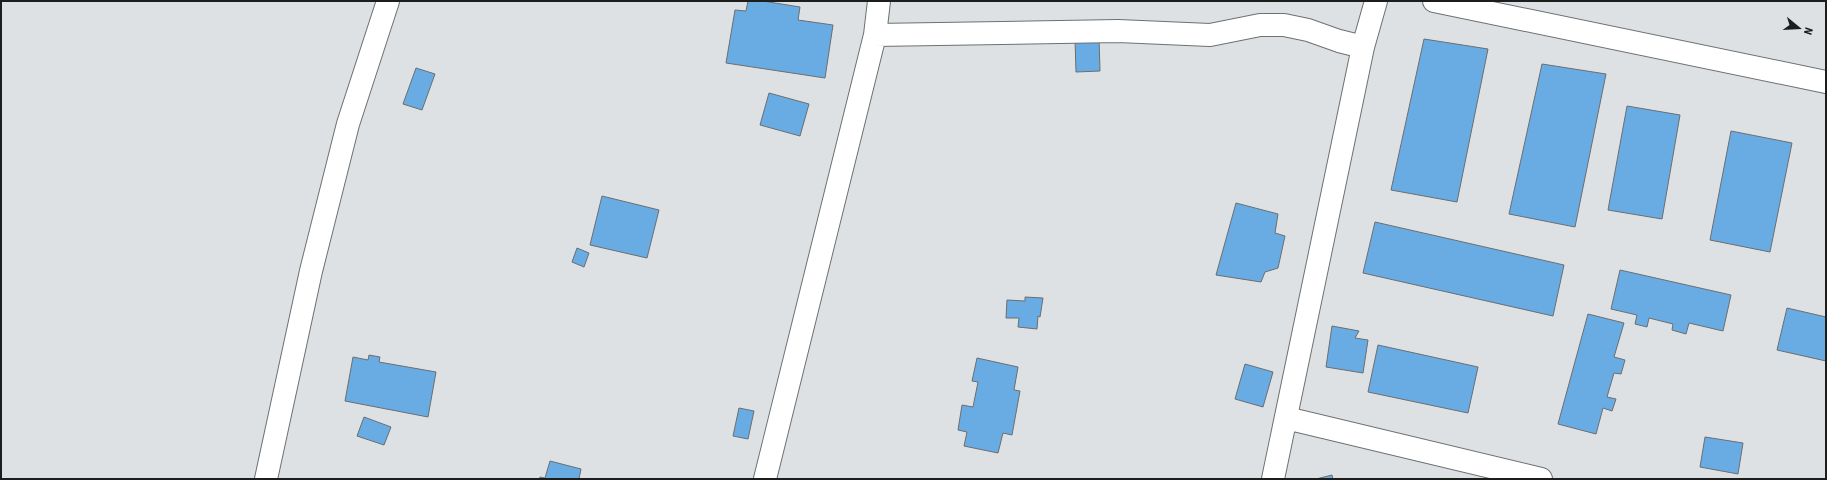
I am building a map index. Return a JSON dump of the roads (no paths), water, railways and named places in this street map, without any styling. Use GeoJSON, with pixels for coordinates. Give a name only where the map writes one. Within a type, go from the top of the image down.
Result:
{"type":"FeatureCollection","features":[{"type":"Feature","properties":{"kind":"street"},"geometry":{"type":"LineString","coordinates":[[266,479],[311,271],[348,124],[388,1]]}},
{"type":"Feature","properties":{"kind":"street"},"geometry":{"type":"LineString","coordinates":[[765,479],[875,35],[879,1]]}},
{"type":"Feature","properties":{"kind":"street"},"geometry":{"type":"LineString","coordinates":[[1273,479],[1364,47],[1376,1]]}},
{"type":"Feature","properties":{"kind":"street"},"geometry":{"type":"LineString","coordinates":[[1434,1],[1826,82]]}},
{"type":"Feature","properties":{"kind":"street"},"geometry":{"type":"LineString","coordinates":[[875,35],[1111,31],[1210,35],[1260,25],[1284,25],[1308,30],[1339,41],[1364,47]]}},
{"type":"Feature","properties":{"kind":"street"},"geometry":{"type":"LineString","coordinates":[[1286,418],[1541,479]]}}]}
